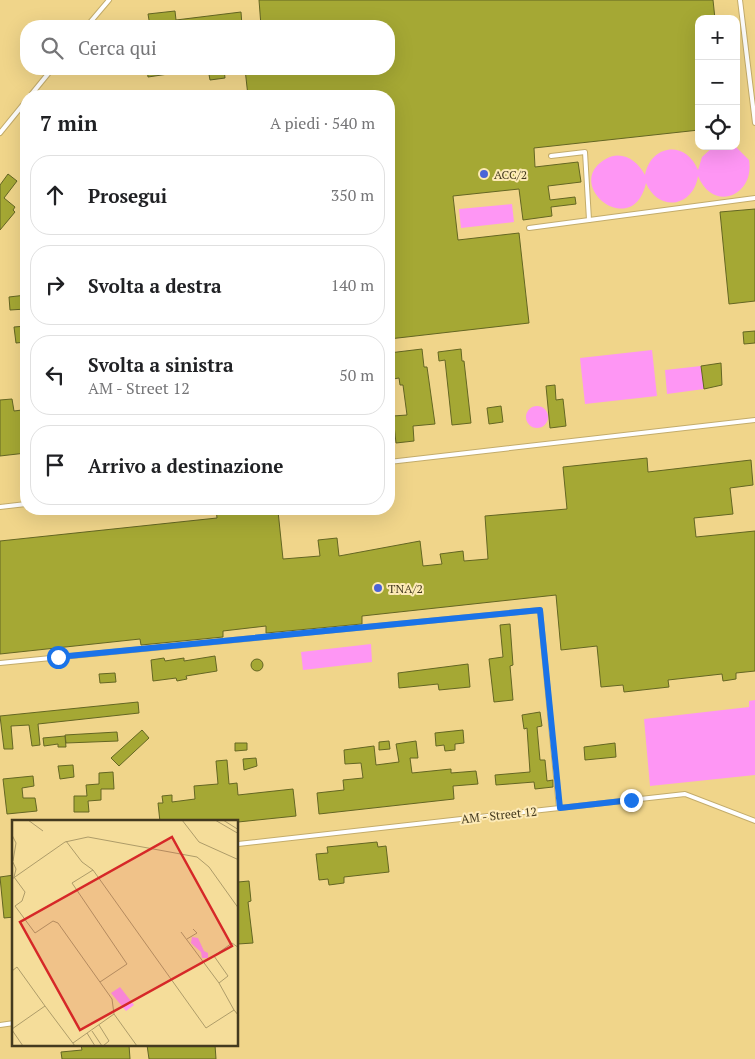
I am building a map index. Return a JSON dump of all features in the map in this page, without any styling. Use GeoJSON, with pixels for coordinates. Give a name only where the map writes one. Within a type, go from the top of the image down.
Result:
{"type":"FeatureCollection","features":[{"type":"Feature","properties":{"kind":"lane"},"geometry":{"type":"LineString","coordinates":[[92,20],[109,0]]}},
{"type":"Feature","properties":{"kind":"lane"},"geometry":{"type":"LineString","coordinates":[[740,0],[755,123]]}},
{"type":"Feature","properties":{"kind":"lane"},"geometry":{"type":"LineString","coordinates":[[35,90],[47,75]]}},
{"type":"Feature","properties":{"kind":"lane"},"geometry":{"type":"LineString","coordinates":[[0,133],[20,108]]}},
{"type":"Feature","properties":{"kind":"lane"},"geometry":{"type":"LineString","coordinates":[[551,156],[585,152],[589,220]]}},
{"type":"Feature","properties":{"kind":"lane"},"geometry":{"type":"LineString","coordinates":[[529,228],[755,198]]}},
{"type":"Feature","properties":{"kind":"lane"},"geometry":{"type":"LineString","coordinates":[[395,461],[755,420]]}},
{"type":"Feature","properties":{"kind":"lane"},"geometry":{"type":"LineString","coordinates":[[0,507],[20,505]]}},
{"type":"Feature","properties":{"kind":"lane"},"geometry":{"type":"LineString","coordinates":[[0,662],[540,610],[560,808]]}},
{"type":"Feature","properties":{"kind":"lane","name":"AM - Street 12"},"geometry":{"type":"LineString","coordinates":[[239,844],[685,794],[755,822]]}},
{"type":"Feature","properties":{"kind":"shaded area"},"geometry":{"type":"Polygon","coordinates":[[[0,0],[755,0],[755,1059],[0,1059],[0,0]]]}},
{"type":"Feature","properties":{"kind":"shaded area"},"geometry":{"type":"Polygon","coordinates":[[[678,150],[693,160],[698,170],[702,157],[710,150],[739,150],[749,160],[749,173],[746,183],[739,191],[722,197],[713,194],[705,187],[698,176],[695,187],[683,200],[666,202],[658,199],[646,183],[639,200],[628,208],[616,208],[605,203],[596,194],[591,183],[594,171],[604,160],[610,157],[622,156],[628,158],[638,165],[645,175],[654,157],[661,152],[678,150]]]}},
{"type":"Feature","properties":{"kind":"shaded area"},"geometry":{"type":"Polygon","coordinates":[[[512,204],[514,222],[461,228],[459,209],[512,204]]]}},
{"type":"Feature","properties":{"kind":"shaded area"},"geometry":{"type":"Polygon","coordinates":[[[652,350],[657,396],[585,404],[580,358],[652,350]]]}},
{"type":"Feature","properties":{"kind":"shaded area"},"geometry":{"type":"Polygon","coordinates":[[[701,366],[704,389],[667,394],[665,370],[701,366]]]}},
{"type":"Feature","properties":{"kind":"shaded area"},"geometry":{"type":"Polygon","coordinates":[[[537,406],[545,409],[548,417],[545,425],[537,428],[529,425],[526,417],[529,409],[537,406]]]}},
{"type":"Feature","properties":{"kind":"shaded area"},"geometry":{"type":"Polygon","coordinates":[[[371,644],[372,662],[303,670],[301,652],[371,644]]]}},
{"type":"Feature","properties":{"kind":"shaded area"},"geometry":{"type":"Polygon","coordinates":[[[755,700],[755,775],[650,786],[644,719],[749,707],[749,701],[755,700]]]}},
{"type":"Feature","properties":{"kind":"building","name":"ACC/2"},"geometry":{"type":"Polygon","coordinates":[[[259,0],[713,0],[715,15],[695,15],[695,130],[534,148],[535,167],[578,162],[581,182],[548,186],[550,200],[575,197],[576,204],[551,207],[552,216],[523,220],[519,189],[453,196],[458,240],[519,233],[529,323],[395,338],[395,90],[247,90],[246,75],[395,75],[395,20],[261,20],[259,0]]]}},
{"type":"Feature","properties":{"kind":"building"},"geometry":{"type":"Polygon","coordinates":[[[175,11],[176,20],[149,20],[148,14],[175,11]]]}},
{"type":"Feature","properties":{"kind":"building"},"geometry":{"type":"Polygon","coordinates":[[[241,12],[242,20],[176,20],[241,12]]]}},
{"type":"Feature","properties":{"kind":"building"},"geometry":{"type":"Polygon","coordinates":[[[209,75],[225,75],[225,78],[210,80],[209,75]]]}},
{"type":"Feature","properties":{"kind":"building"},"geometry":{"type":"Polygon","coordinates":[[[8,174],[17,181],[4,198],[15,207],[13,210],[15,212],[0,230],[0,185],[8,174]]]}},
{"type":"Feature","properties":{"kind":"building"},"geometry":{"type":"Polygon","coordinates":[[[755,209],[755,301],[729,304],[720,212],[755,209]]]}},
{"type":"Feature","properties":{"kind":"building"},"geometry":{"type":"Polygon","coordinates":[[[20,296],[20,309],[10,310],[9,297],[20,296]]]}},
{"type":"Feature","properties":{"kind":"building"},"geometry":{"type":"Polygon","coordinates":[[[20,326],[20,343],[16,343],[14,327],[20,326]]]}},
{"type":"Feature","properties":{"kind":"building"},"geometry":{"type":"Polygon","coordinates":[[[755,331],[755,343],[744,344],[743,332],[755,331]]]}},
{"type":"Feature","properties":{"kind":"building"},"geometry":{"type":"Polygon","coordinates":[[[422,349],[424,367],[427,367],[435,424],[413,426],[414,441],[396,443],[395,416],[407,415],[403,385],[400,385],[399,378],[395,379],[395,352],[422,349]]]}},
{"type":"Feature","properties":{"kind":"building"},"geometry":{"type":"Polygon","coordinates":[[[461,349],[471,423],[452,425],[445,360],[439,361],[438,352],[461,349]]]}},
{"type":"Feature","properties":{"kind":"building"},"geometry":{"type":"Polygon","coordinates":[[[721,363],[722,385],[704,389],[701,366],[721,363]]]}},
{"type":"Feature","properties":{"kind":"building"},"geometry":{"type":"Polygon","coordinates":[[[555,385],[556,400],[563,399],[566,426],[550,428],[546,386],[555,385]]]}},
{"type":"Feature","properties":{"kind":"building"},"geometry":{"type":"Polygon","coordinates":[[[12,399],[14,411],[20,410],[20,454],[0,456],[0,400],[12,399]]]}},
{"type":"Feature","properties":{"kind":"building"},"geometry":{"type":"Polygon","coordinates":[[[501,406],[503,422],[489,424],[487,408],[501,406]]]}},
{"type":"Feature","properties":{"kind":"building","name":"TNA/2"},"geometry":{"type":"Polygon","coordinates":[[[647,458],[648,472],[751,460],[753,485],[730,488],[733,514],[694,518],[696,537],[755,531],[755,671],[736,673],[736,679],[723,681],[722,674],[668,680],[669,687],[624,692],[623,685],[601,687],[597,646],[561,650],[556,595],[362,616],[362,624],[266,633],[266,626],[223,631],[223,637],[141,645],[140,639],[0,654],[0,541],[217,518],[217,515],[278,515],[283,559],[320,556],[318,540],[337,538],[339,556],[420,541],[423,566],[442,564],[440,554],[463,551],[464,561],[488,559],[485,516],[567,509],[563,467],[647,458]]]}},
{"type":"Feature","properties":{"kind":"building"},"geometry":{"type":"Polygon","coordinates":[[[510,624],[513,665],[510,666],[513,700],[494,702],[489,659],[503,657],[500,625],[510,624]]]}},
{"type":"Feature","properties":{"kind":"building"},"geometry":{"type":"Polygon","coordinates":[[[215,656],[217,671],[186,676],[187,679],[177,681],[176,678],[153,681],[151,660],[164,658],[165,661],[184,658],[184,661],[215,656]]]}},
{"type":"Feature","properties":{"kind":"building"},"geometry":{"type":"Polygon","coordinates":[[[255,659],[259,659],[263,665],[259,671],[255,671],[251,667],[251,663],[255,659]]]}},
{"type":"Feature","properties":{"kind":"building"},"geometry":{"type":"Polygon","coordinates":[[[468,664],[470,687],[439,690],[438,684],[399,688],[398,673],[468,664]]]}},
{"type":"Feature","properties":{"kind":"building"},"geometry":{"type":"Polygon","coordinates":[[[115,673],[116,682],[100,683],[99,674],[115,673]]]}},
{"type":"Feature","properties":{"kind":"building"},"geometry":{"type":"Polygon","coordinates":[[[138,702],[139,713],[38,724],[40,745],[32,746],[29,725],[11,726],[13,749],[4,749],[0,716],[138,702]]]}},
{"type":"Feature","properties":{"kind":"building"},"geometry":{"type":"Polygon","coordinates":[[[540,712],[542,726],[537,727],[540,760],[545,760],[547,781],[553,780],[553,787],[535,789],[534,782],[496,785],[495,775],[530,772],[527,728],[524,729],[522,715],[540,712]]]}},
{"type":"Feature","properties":{"kind":"building"},"geometry":{"type":"Polygon","coordinates":[[[142,730],[149,738],[119,766],[111,758],[142,730]]]}},
{"type":"Feature","properties":{"kind":"building"},"geometry":{"type":"Polygon","coordinates":[[[463,730],[464,743],[455,744],[455,750],[445,751],[444,745],[436,746],[435,733],[463,730]]]}},
{"type":"Feature","properties":{"kind":"building"},"geometry":{"type":"Polygon","coordinates":[[[117,732],[118,741],[66,743],[65,735],[117,732]]]}},
{"type":"Feature","properties":{"kind":"building"},"geometry":{"type":"Polygon","coordinates":[[[65,736],[66,747],[58,747],[58,744],[44,746],[43,738],[65,736]]]}},
{"type":"Feature","properties":{"kind":"building"},"geometry":{"type":"Polygon","coordinates":[[[389,741],[390,749],[379,750],[379,742],[389,741]]]}},
{"type":"Feature","properties":{"kind":"building"},"geometry":{"type":"Polygon","coordinates":[[[416,741],[418,758],[410,758],[412,773],[451,769],[451,773],[476,771],[478,784],[453,786],[454,799],[319,814],[317,793],[344,790],[343,780],[363,778],[361,763],[345,764],[344,750],[374,746],[376,765],[399,762],[396,744],[416,741]]]}},
{"type":"Feature","properties":{"kind":"building"},"geometry":{"type":"Polygon","coordinates":[[[235,743],[247,743],[247,750],[235,751],[235,743]]]}},
{"type":"Feature","properties":{"kind":"building"},"geometry":{"type":"Polygon","coordinates":[[[615,743],[616,757],[585,760],[584,747],[615,743]]]}},
{"type":"Feature","properties":{"kind":"building"},"geometry":{"type":"Polygon","coordinates":[[[256,758],[257,766],[244,770],[243,759],[256,758]]]}},
{"type":"Feature","properties":{"kind":"building"},"geometry":{"type":"Polygon","coordinates":[[[227,760],[229,784],[237,783],[238,795],[293,789],[296,816],[239,822],[239,820],[160,820],[158,803],[163,803],[162,796],[172,795],[172,802],[195,799],[194,786],[218,784],[216,761],[227,760]]]}},
{"type":"Feature","properties":{"kind":"building"},"geometry":{"type":"Polygon","coordinates":[[[73,765],[74,777],[60,779],[58,766],[73,765]]]}},
{"type":"Feature","properties":{"kind":"building"},"geometry":{"type":"Polygon","coordinates":[[[113,772],[114,789],[101,789],[101,800],[88,801],[89,812],[74,812],[74,796],[87,796],[86,785],[99,784],[99,773],[113,772]]]}},
{"type":"Feature","properties":{"kind":"building"},"geometry":{"type":"Polygon","coordinates":[[[33,776],[34,786],[22,788],[23,798],[35,798],[37,811],[7,814],[3,779],[33,776]]]}},
{"type":"Feature","properties":{"kind":"building"},"geometry":{"type":"Polygon","coordinates":[[[377,842],[378,847],[386,846],[389,872],[344,877],[344,883],[329,885],[328,879],[319,880],[316,854],[328,853],[327,847],[377,842]]]}},
{"type":"Feature","properties":{"kind":"building"},"geometry":{"type":"Polygon","coordinates":[[[12,875],[12,917],[4,918],[0,877],[12,875]]]}},
{"type":"Feature","properties":{"kind":"building"},"geometry":{"type":"Polygon","coordinates":[[[249,881],[251,901],[248,902],[253,943],[239,944],[239,882],[249,881]]]}},
{"type":"Feature","properties":{"kind":"building"},"geometry":{"type":"Polygon","coordinates":[[[81,1046],[129,1046],[130,1059],[62,1059],[61,1052],[82,1050],[81,1046]]]}},
{"type":"Feature","properties":{"kind":"building"},"geometry":{"type":"Polygon","coordinates":[[[147,1046],[215,1046],[216,1059],[149,1059],[147,1046]]]}},
{"type":"Feature","properties":{"kind":"place","name":"ACC/2"},"geometry":{"type":"Point","coordinates":[484,174]}},
{"type":"Feature","properties":{"kind":"place","name":"TNA/2"},"geometry":{"type":"Point","coordinates":[378,588]}},
{"type":"Feature","properties":{"kind":"route"},"geometry":{"type":"LineString","coordinates":[[58,657],[540,610],[560,808],[631,800]]}}]}
